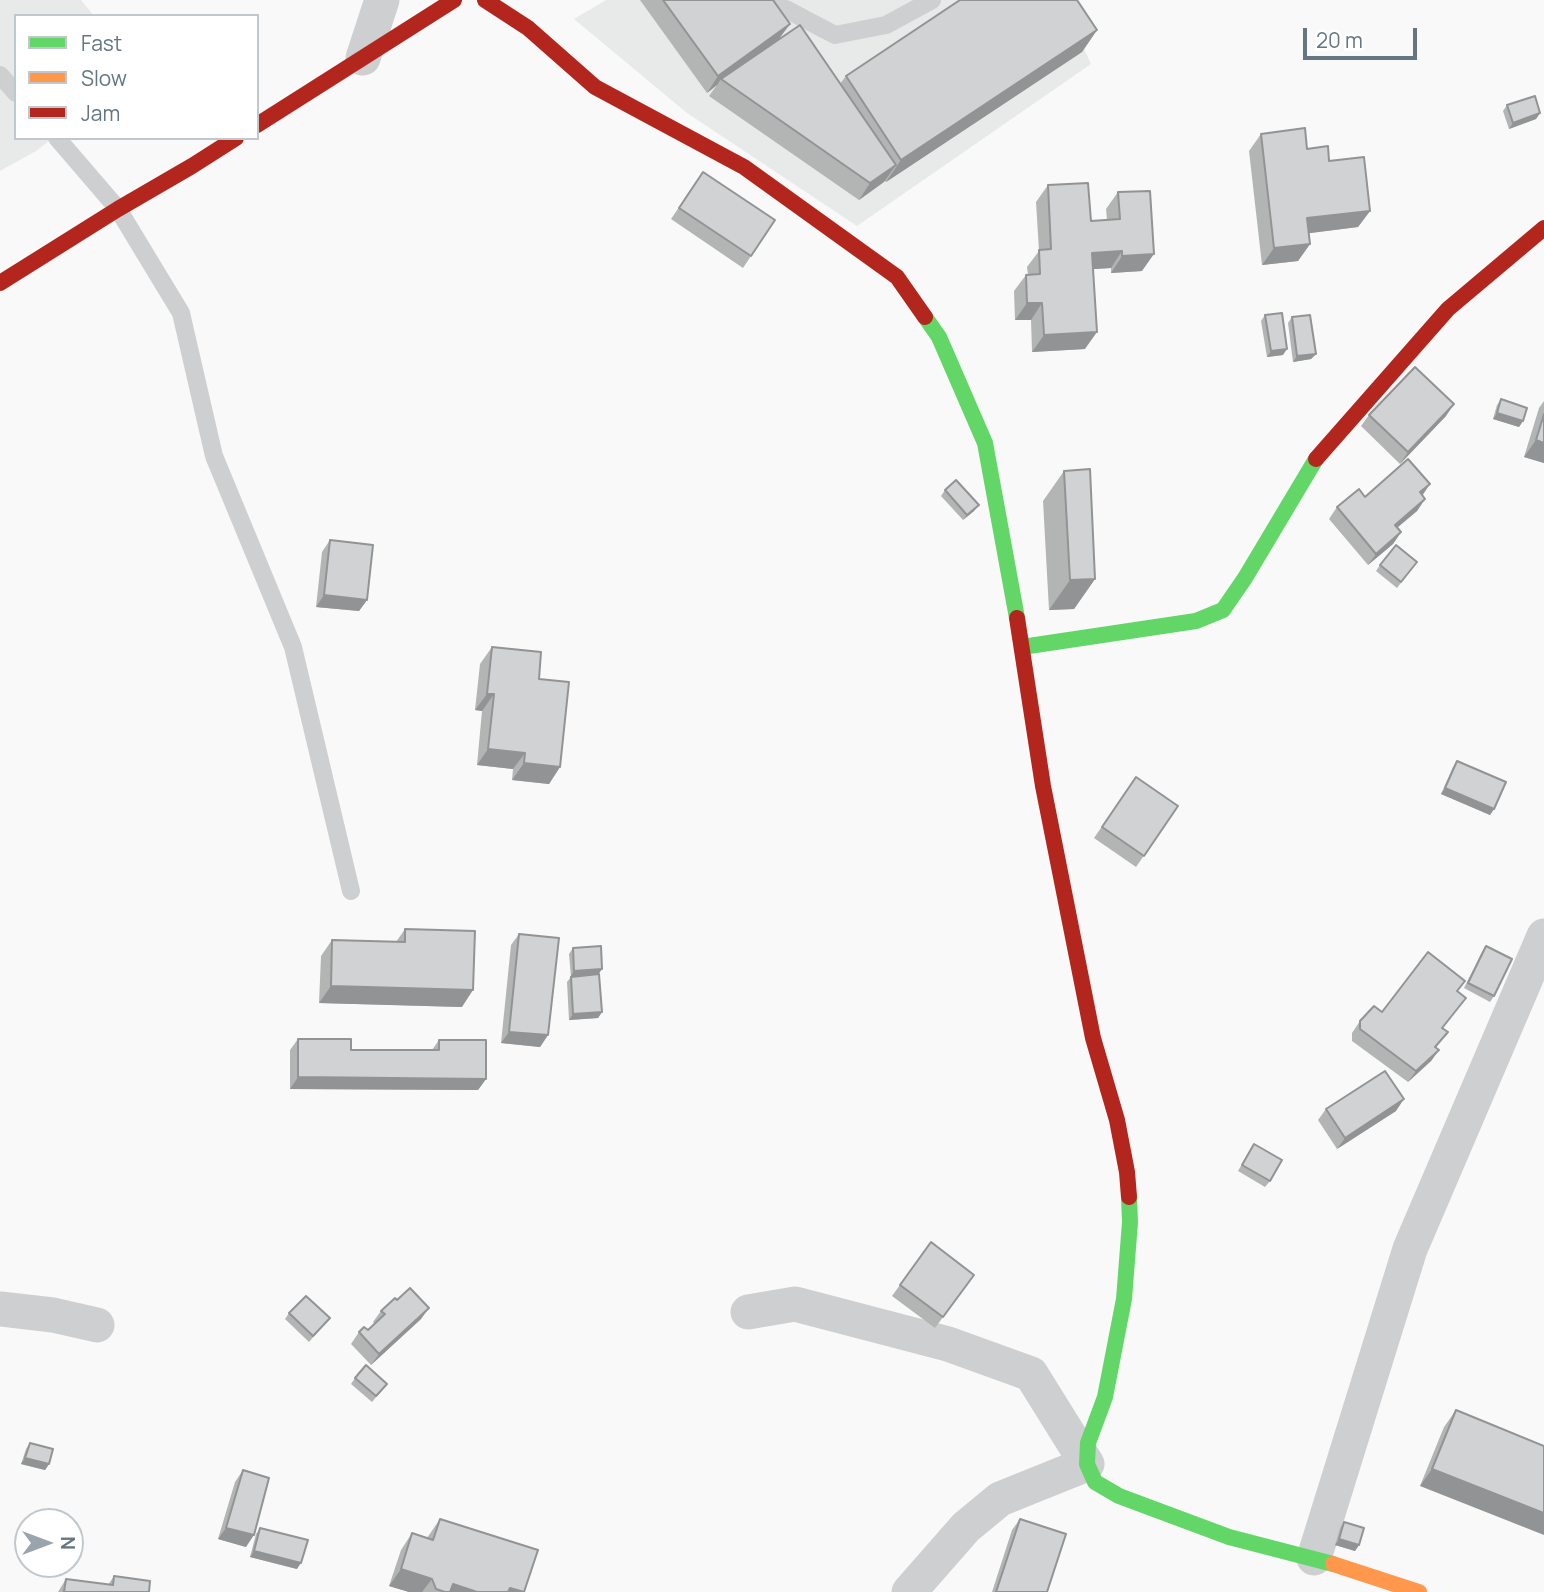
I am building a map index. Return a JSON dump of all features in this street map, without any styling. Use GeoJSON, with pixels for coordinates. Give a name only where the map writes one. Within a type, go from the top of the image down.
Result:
{"type":"FeatureCollection","features":[{"type":"Feature","properties":{"kind":"street"},"geometry":{"type":"LineString","coordinates":[[363,58],[382,0]]}},
{"type":"Feature","properties":{"kind":"street"},"geometry":{"type":"LineString","coordinates":[[259,124],[454,0]]}},
{"type":"Feature","properties":{"kind":"street"},"geometry":{"type":"LineString","coordinates":[[485,0],[528,28],[595,87],[744,167],[897,276],[939,337],[985,443],[1022,647],[1043,786],[1093,1038],[1117,1120],[1127,1172],[1130,1222],[1124,1298],[1105,1397],[1088,1443],[1087,1464]]}},
{"type":"Feature","properties":{"kind":"street"},"geometry":{"type":"LineString","coordinates":[[0,283],[233,140]]}},
{"type":"Feature","properties":{"kind":"street"},"geometry":{"type":"LineString","coordinates":[[1022,647],[1196,621],[1223,610],[1317,457],[1448,309],[1544,228]]}},
{"type":"Feature","properties":{"kind":"street"},"geometry":{"type":"LineString","coordinates":[[1314,1558],[1410,1249],[1544,936]]}},
{"type":"Feature","properties":{"kind":"street"},"geometry":{"type":"LineString","coordinates":[[748,1312],[795,1304],[948,1344],[1031,1374],[1087,1464],[1095,1482],[1119,1496],[1229,1537],[1314,1558],[1416,1592]]}},
{"type":"Feature","properties":{"kind":"street"},"geometry":{"type":"LineString","coordinates":[[0,1309],[53,1315],[97,1325]]}},
{"type":"Feature","properties":{"kind":"street"},"geometry":{"type":"LineString","coordinates":[[909,1592],[966,1527],[1000,1499],[1087,1464]]}},
{"type":"Feature","properties":{"kind":"lane"},"geometry":{"type":"LineString","coordinates":[[777,0],[782,7],[835,35],[886,25],[932,0]]}},
{"type":"Feature","properties":{"kind":"lane"},"geometry":{"type":"LineString","coordinates":[[0,75],[14,91]]}},
{"type":"Feature","properties":{"kind":"lane"},"geometry":{"type":"LineString","coordinates":[[59,140],[118,209],[181,313],[214,456],[293,647],[351,891]]}},
{"type":"Feature","properties":{"kind":"shaded area"},"geometry":{"type":"Polygon","coordinates":[[[0,0],[81,0],[92,14],[14,14],[14,140],[50,140],[0,171],[0,0]]]}},
{"type":"Feature","properties":{"kind":"shaded area"},"geometry":{"type":"Polygon","coordinates":[[[606,0],[1062,0],[1091,64],[857,226],[687,113],[574,19],[606,0]]]}},
{"type":"Feature","properties":{"kind":"building"},"geometry":{"type":"Polygon","coordinates":[[[663,0],[773,0],[790,24],[718,76],[663,0]]]}},
{"type":"Feature","properties":{"kind":"building"},"geometry":{"type":"Polygon","coordinates":[[[960,0],[1077,0],[1097,30],[901,160],[846,76],[960,0]]]}},
{"type":"Feature","properties":{"kind":"building"},"geometry":{"type":"Polygon","coordinates":[[[800,25],[896,165],[870,183],[721,79],[800,25]]]}},
{"type":"Feature","properties":{"kind":"building"},"geometry":{"type":"Polygon","coordinates":[[[1535,96],[1540,113],[1513,123],[1507,105],[1535,96]]]}},
{"type":"Feature","properties":{"kind":"building"},"geometry":{"type":"Polygon","coordinates":[[[1305,128],[1307,149],[1328,146],[1329,161],[1364,157],[1370,211],[1307,218],[1310,244],[1274,248],[1261,134],[1305,128]]]}},
{"type":"Feature","properties":{"kind":"building"},"geometry":{"type":"Polygon","coordinates":[[[703,172],[775,220],[751,256],[679,208],[703,172]]]}},
{"type":"Feature","properties":{"kind":"building"},"geometry":{"type":"Polygon","coordinates":[[[1088,183],[1091,221],[1120,219],[1118,192],[1150,191],[1154,254],[1122,256],[1122,251],[1092,253],[1097,332],[1044,335],[1042,303],[1027,303],[1026,275],[1040,274],[1039,250],[1051,249],[1048,185],[1088,183]]]}},
{"type":"Feature","properties":{"kind":"building"},"geometry":{"type":"Polygon","coordinates":[[[1282,313],[1287,349],[1271,351],[1265,315],[1282,313]]]}},
{"type":"Feature","properties":{"kind":"building"},"geometry":{"type":"Polygon","coordinates":[[[1310,315],[1316,354],[1297,356],[1292,317],[1310,315]]]}},
{"type":"Feature","properties":{"kind":"building"},"geometry":{"type":"Polygon","coordinates":[[[1415,367],[1454,404],[1408,452],[1369,415],[1415,367]]]}},
{"type":"Feature","properties":{"kind":"building"},"geometry":{"type":"Polygon","coordinates":[[[1501,399],[1527,408],[1523,421],[1497,413],[1501,399]]]}},
{"type":"Feature","properties":{"kind":"building"},"geometry":{"type":"Polygon","coordinates":[[[1544,414],[1544,443],[1536,440],[1544,414]]]}},
{"type":"Feature","properties":{"kind":"building"},"geometry":{"type":"Polygon","coordinates":[[[1408,459],[1430,484],[1420,492],[1425,499],[1395,525],[1401,532],[1376,554],[1337,507],[1359,489],[1365,497],[1408,459]]]}},
{"type":"Feature","properties":{"kind":"building"},"geometry":{"type":"Polygon","coordinates":[[[1090,469],[1095,579],[1070,580],[1064,471],[1090,469]]]}},
{"type":"Feature","properties":{"kind":"building"},"geometry":{"type":"Polygon","coordinates":[[[956,480],[979,505],[967,515],[945,490],[956,480]]]}},
{"type":"Feature","properties":{"kind":"building"},"geometry":{"type":"Polygon","coordinates":[[[330,540],[373,545],[367,600],[324,595],[330,540]]]}},
{"type":"Feature","properties":{"kind":"building"},"geometry":{"type":"Polygon","coordinates":[[[1396,545],[1417,562],[1401,582],[1380,565],[1396,545]]]}},
{"type":"Feature","properties":{"kind":"building"},"geometry":{"type":"Polygon","coordinates":[[[492,647],[541,652],[539,679],[569,682],[560,767],[524,763],[525,753],[488,749],[494,694],[487,694],[492,647]]]}},
{"type":"Feature","properties":{"kind":"building"},"geometry":{"type":"Polygon","coordinates":[[[1457,761],[1506,782],[1494,809],[1445,788],[1457,761]]]}},
{"type":"Feature","properties":{"kind":"building"},"geometry":{"type":"Polygon","coordinates":[[[1136,777],[1178,806],[1144,856],[1102,827],[1136,777]]]}},
{"type":"Feature","properties":{"kind":"building"},"geometry":{"type":"Polygon","coordinates":[[[405,929],[475,931],[473,990],[331,986],[332,940],[405,942],[405,929]]]}},
{"type":"Feature","properties":{"kind":"building"},"geometry":{"type":"Polygon","coordinates":[[[519,934],[559,938],[548,1035],[509,1032],[519,934]]]}},
{"type":"Feature","properties":{"kind":"building"},"geometry":{"type":"Polygon","coordinates":[[[601,946],[602,969],[574,971],[573,948],[601,946]]]}},
{"type":"Feature","properties":{"kind":"building"},"geometry":{"type":"Polygon","coordinates":[[[1486,946],[1512,959],[1494,996],[1468,983],[1486,946]]]}},
{"type":"Feature","properties":{"kind":"building"},"geometry":{"type":"Polygon","coordinates":[[[1428,952],[1465,981],[1457,991],[1466,998],[1442,1028],[1448,1032],[1435,1047],[1439,1050],[1416,1071],[1360,1029],[1360,1021],[1374,1006],[1382,1012],[1428,952]]]}},
{"type":"Feature","properties":{"kind":"building"},"geometry":{"type":"Polygon","coordinates":[[[599,974],[602,1012],[573,1014],[571,977],[599,974]]]}},
{"type":"Feature","properties":{"kind":"building"},"geometry":{"type":"Polygon","coordinates":[[[298,1039],[351,1039],[351,1050],[439,1050],[439,1040],[486,1040],[486,1079],[298,1077],[298,1039]]]}},
{"type":"Feature","properties":{"kind":"building"},"geometry":{"type":"Polygon","coordinates":[[[1385,1071],[1404,1099],[1345,1138],[1326,1109],[1385,1071]]]}},
{"type":"Feature","properties":{"kind":"building"},"geometry":{"type":"Polygon","coordinates":[[[1254,1144],[1282,1160],[1270,1181],[1242,1165],[1254,1144]]]}},
{"type":"Feature","properties":{"kind":"building"},"geometry":{"type":"Polygon","coordinates":[[[931,1242],[974,1275],[943,1317],[900,1285],[931,1242]]]}},
{"type":"Feature","properties":{"kind":"building"},"geometry":{"type":"Polygon","coordinates":[[[410,1288],[429,1308],[379,1354],[359,1332],[364,1327],[368,1330],[385,1314],[381,1311],[410,1288]]]}},
{"type":"Feature","properties":{"kind":"building"},"geometry":{"type":"Polygon","coordinates":[[[306,1296],[330,1318],[313,1336],[289,1313],[306,1296]]]}},
{"type":"Feature","properties":{"kind":"building"},"geometry":{"type":"Polygon","coordinates":[[[366,1365],[387,1384],[376,1396],[355,1378],[366,1365]]]}},
{"type":"Feature","properties":{"kind":"building"},"geometry":{"type":"Polygon","coordinates":[[[1456,1410],[1544,1446],[1544,1513],[1432,1469],[1456,1410]]]}},
{"type":"Feature","properties":{"kind":"building"},"geometry":{"type":"Polygon","coordinates":[[[30,1443],[53,1449],[49,1464],[25,1458],[30,1443]]]}},
{"type":"Feature","properties":{"kind":"building"},"geometry":{"type":"Polygon","coordinates":[[[243,1470],[269,1478],[254,1535],[226,1528],[243,1470]]]}},
{"type":"Feature","properties":{"kind":"building"},"geometry":{"type":"Polygon","coordinates":[[[440,1519],[538,1550],[524,1592],[510,1588],[508,1592],[477,1592],[453,1584],[450,1592],[445,1592],[436,1589],[432,1579],[401,1569],[412,1533],[433,1540],[440,1519]]]}},
{"type":"Feature","properties":{"kind":"building"},"geometry":{"type":"Polygon","coordinates":[[[1020,1519],[1066,1534],[1047,1592],[996,1592],[1020,1519]]]}},
{"type":"Feature","properties":{"kind":"building"},"geometry":{"type":"Polygon","coordinates":[[[1344,1522],[1364,1528],[1359,1545],[1339,1539],[1344,1522]]]}},
{"type":"Feature","properties":{"kind":"building"},"geometry":{"type":"Polygon","coordinates":[[[260,1528],[308,1540],[301,1563],[254,1551],[260,1528]]]}},
{"type":"Feature","properties":{"kind":"building"},"geometry":{"type":"Polygon","coordinates":[[[114,1576],[150,1581],[149,1592],[64,1592],[66,1579],[113,1585],[114,1576]]]}},
{"type":"Feature","properties":{"kind":"traffic: fast"},"geometry":{"type":"LineString","coordinates":[[925,317],[939,337],[985,443],[1017,618]]}},
{"type":"Feature","properties":{"kind":"traffic: fast"},"geometry":{"type":"LineString","coordinates":[[1022,647],[1196,621],[1223,610],[1316,459]]}},
{"type":"Feature","properties":{"kind":"traffic: fast"},"geometry":{"type":"LineString","coordinates":[[1129,1197],[1130,1222],[1124,1299],[1105,1397],[1088,1443],[1087,1464],[1095,1482],[1119,1496],[1229,1537],[1333,1564]]}},
{"type":"Feature","properties":{"kind":"traffic: slow"},"geometry":{"type":"LineString","coordinates":[[1333,1564],[1419,1592]]}},
{"type":"Feature","properties":{"kind":"traffic: jam"},"geometry":{"type":"LineString","coordinates":[[259,124],[454,0]]}},
{"type":"Feature","properties":{"kind":"traffic: jam"},"geometry":{"type":"LineString","coordinates":[[485,0],[528,28],[595,87],[744,167],[897,277],[925,317]]}},
{"type":"Feature","properties":{"kind":"traffic: jam"},"geometry":{"type":"LineString","coordinates":[[0,283],[233,140]]}},
{"type":"Feature","properties":{"kind":"traffic: jam"},"geometry":{"type":"LineString","coordinates":[[1316,459],[1448,309],[1544,228]]}},
{"type":"Feature","properties":{"kind":"traffic: jam"},"geometry":{"type":"LineString","coordinates":[[1017,618],[1043,786],[1093,1038],[1117,1120],[1129,1197]]}}]}
